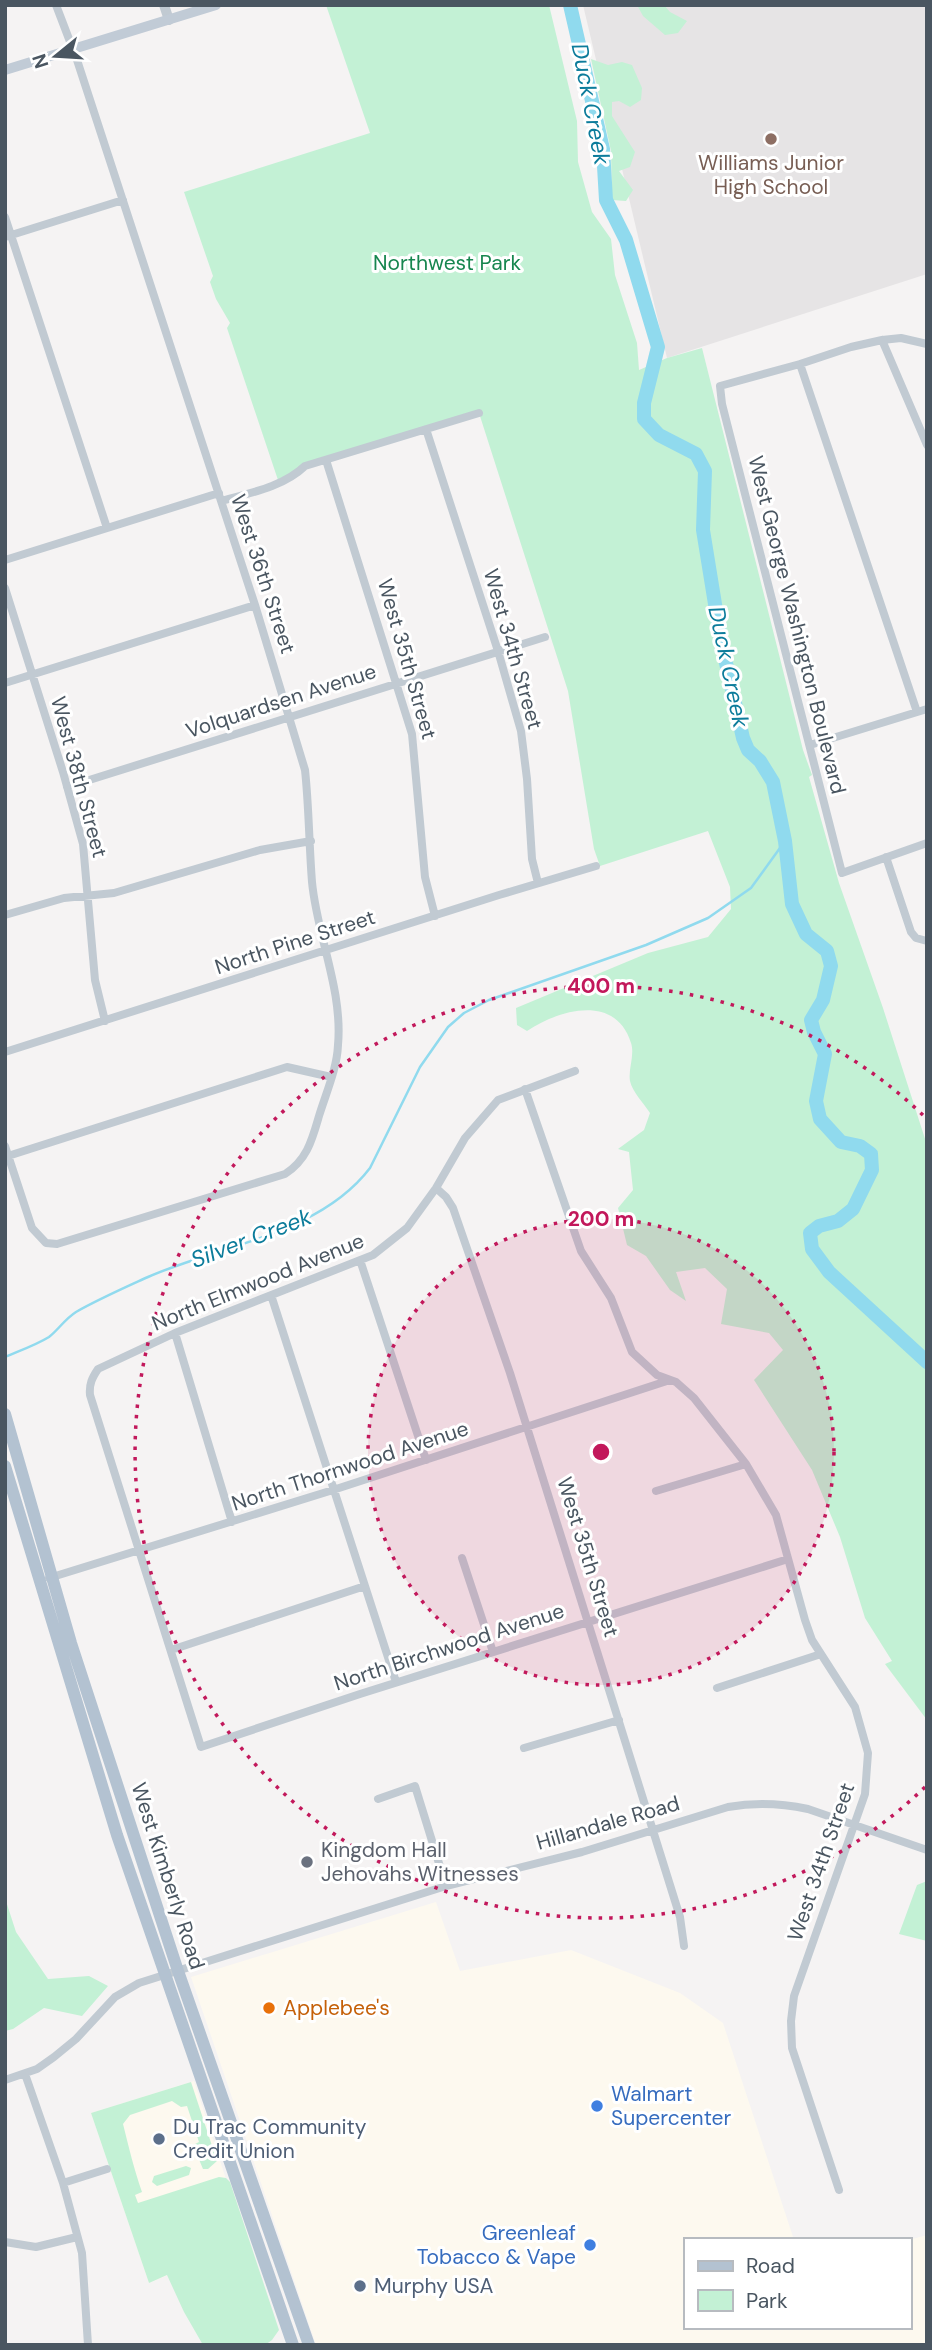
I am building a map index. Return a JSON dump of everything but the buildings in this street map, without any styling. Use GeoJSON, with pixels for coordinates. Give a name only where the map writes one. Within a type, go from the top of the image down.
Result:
{"type":"FeatureCollection","features":[{"type":"Feature","properties":{"kind":"main road"},"geometry":{"type":"LineString","coordinates":[[5,70],[216,5]]}},
{"type":"Feature","properties":{"kind":"main road","name":"West Kimberly Road"},"geometry":{"type":"LineString","coordinates":[[5,1414],[46,1579]]}},
{"type":"Feature","properties":{"kind":"main road","name":"West Kimberly Road"},"geometry":{"type":"LineString","coordinates":[[5,1466],[71,1643],[172,1972],[293,2345]]}},
{"type":"Feature","properties":{"kind":"main road","name":"West Kimberly Road"},"geometry":{"type":"LineString","coordinates":[[172,1972],[308,2343]]}},
{"type":"Feature","properties":{"kind":"main road"},"geometry":{"type":"LineString","coordinates":[[293,2345],[308,2343]]}},
{"type":"Feature","properties":{"kind":"street","name":"West 36th Street"},"geometry":{"type":"LineString","coordinates":[[8,1156],[32,1228],[46,1243],[68,1241],[285,1174],[298,1166],[309,1149],[339,1042],[335,996],[312,881],[305,770],[220,497],[56,5]]}},
{"type":"Feature","properties":{"kind":"street"},"geometry":{"type":"LineString","coordinates":[[164,5],[169,20]]}},
{"type":"Feature","properties":{"kind":"street"},"geometry":{"type":"LineString","coordinates":[[8,236],[123,200]]}},
{"type":"Feature","properties":{"kind":"street"},"geometry":{"type":"LineString","coordinates":[[5,217],[8,236],[107,528]]}},
{"type":"Feature","properties":{"kind":"street"},"geometry":{"type":"LineString","coordinates":[[917,712],[800,364],[882,340],[901,338],[927,344]]}},
{"type":"Feature","properties":{"kind":"street"},"geometry":{"type":"LineString","coordinates":[[882,340],[927,445]]}},
{"type":"Feature","properties":{"kind":"street","name":"West George Washington Boulevard"},"geometry":{"type":"LineString","coordinates":[[800,364],[720,386],[722,404],[842,873],[886,857]]}},
{"type":"Feature","properties":{"kind":"street"},"geometry":{"type":"LineString","coordinates":[[5,560],[107,528],[270,486],[295,476],[305,466],[479,413]]}},
{"type":"Feature","properties":{"kind":"street","name":"West 34th Street"},"geometry":{"type":"LineString","coordinates":[[426,429],[521,731],[532,859],[538,883]]}},
{"type":"Feature","properties":{"kind":"street","name":"West 35th Street"},"geometry":{"type":"LineString","coordinates":[[326,460],[397,682],[415,754],[425,877],[435,916]]}},
{"type":"Feature","properties":{"kind":"street","name":"West 38th Street"},"geometry":{"type":"LineString","coordinates":[[5,588],[83,844],[94,980],[105,1021]]}},
{"type":"Feature","properties":{"kind":"street"},"geometry":{"type":"LineString","coordinates":[[5,683],[255,605]]}},
{"type":"Feature","properties":{"kind":"street","name":"Volquardsen Avenue"},"geometry":{"type":"LineString","coordinates":[[67,787],[545,636]]}},
{"type":"Feature","properties":{"kind":"street"},"geometry":{"type":"LineString","coordinates":[[810,745],[927,709]]}},
{"type":"Feature","properties":{"kind":"street"},"geometry":{"type":"LineString","coordinates":[[5,915],[45,902],[114,893],[260,850],[311,841]]}},
{"type":"Feature","properties":{"kind":"street"},"geometry":{"type":"LineString","coordinates":[[927,843],[886,857],[911,932],[916,938],[927,941]]}},
{"type":"Feature","properties":{"kind":"street","name":"North Pine Street"},"geometry":{"type":"LineString","coordinates":[[5,1052],[596,866]]}},
{"type":"Feature","properties":{"kind":"street"},"geometry":{"type":"LineString","coordinates":[[5,1146],[8,1156],[287,1067],[331,1077]]}},
{"type":"Feature","properties":{"kind":"street","name":"North Elmwood Avenue"},"geometry":{"type":"LineString","coordinates":[[139,1550],[90,1395],[89,1385],[98,1369],[174,1333],[381,1250],[407,1228],[436,1188],[466,1138],[498,1100],[575,1071]]}},
{"type":"Feature","properties":{"kind":"street","name":"West 34th Street"},"geometry":{"type":"LineString","coordinates":[[526,1089],[580,1251],[611,1298],[632,1352],[657,1375],[676,1382],[694,1398],[746,1464],[776,1515],[805,1620],[821,1654],[855,1707],[866,1741],[868,1781],[794,1996],[791,2021],[792,2048],[839,2190]]}},
{"type":"Feature","properties":{"kind":"street","name":"West 35th Street"},"geometry":{"type":"LineString","coordinates":[[436,1188],[453,1208],[527,1427],[680,1917],[684,1946]]}},
{"type":"Feature","properties":{"kind":"street"},"geometry":{"type":"LineString","coordinates":[[360,1260],[426,1460]]}},
{"type":"Feature","properties":{"kind":"street"},"geometry":{"type":"LineString","coordinates":[[271,1295],[396,1682]]}},
{"type":"Feature","properties":{"kind":"street"},"geometry":{"type":"LineString","coordinates":[[174,1333],[232,1522]]}},
{"type":"Feature","properties":{"kind":"street","name":"North Thornwood Avenue"},"geometry":{"type":"LineString","coordinates":[[46,1579],[333,1490],[670,1380]]}},
{"type":"Feature","properties":{"kind":"street"},"geometry":{"type":"LineString","coordinates":[[656,1491],[746,1464]]}},
{"type":"Feature","properties":{"kind":"street"},"geometry":{"type":"LineString","coordinates":[[139,1550],[171,1650],[365,1586]]}},
{"type":"Feature","properties":{"kind":"street"},"geometry":{"type":"LineString","coordinates":[[462,1558],[493,1652]]}},
{"type":"Feature","properties":{"kind":"street","name":"North Birchwood Avenue"},"geometry":{"type":"LineString","coordinates":[[171,1650],[201,1747],[396,1682],[788,1559]]}},
{"type":"Feature","properties":{"kind":"street"},"geometry":{"type":"LineString","coordinates":[[717,1688],[821,1654]]}},
{"type":"Feature","properties":{"kind":"street"},"geometry":{"type":"LineString","coordinates":[[524,1748],[619,1720]]}},
{"type":"Feature","properties":{"kind":"street"},"geometry":{"type":"LineString","coordinates":[[378,1799],[415,1786],[446,1886]]}},
{"type":"Feature","properties":{"kind":"street","name":"Hillandale Road"},"geometry":{"type":"LineString","coordinates":[[5,2080],[37,2069],[76,2039],[115,1997],[139,1983],[446,1886],[582,1852],[728,1807],[752,1803],[791,1805],[927,1850]]}},
{"type":"Feature","properties":{"kind":"street"},"geometry":{"type":"LineString","coordinates":[[25,2074],[64,2183],[82,2253],[88,2345]]}},
{"type":"Feature","properties":{"kind":"street"},"geometry":{"type":"LineString","coordinates":[[64,2183],[107,2169]]}},
{"type":"Feature","properties":{"kind":"street"},"geometry":{"type":"LineString","coordinates":[[5,2242],[36,2247],[77,2237]]}},
{"type":"Feature","properties":{"kind":"shaded area","name":"Williams Junior High School"},"geometry":{"type":"Polygon","coordinates":[[[583,5],[927,5],[927,274],[667,358],[583,5]]]}},
{"type":"Feature","properties":{"kind":"shaded area"},"geometry":{"type":"Polygon","coordinates":[[[436,1902],[460,1971],[571,1950],[680,1993],[723,2023],[793,2238],[684,2238],[684,2329],[911,2329],[911,2239],[927,2235],[927,2345],[316,2345],[191,1977],[436,1902]]]}},
{"type":"Feature","properties":{"kind":"shaded area"},"geometry":{"type":"Polygon","coordinates":[[[194,2081],[274,2326],[276,2335],[265,2345],[168,2275],[149,2283],[91,2113],[194,2081]]]}},
{"type":"Feature","properties":{"kind":"green space","name":"Northwest Park"},"geometry":{"type":"Polygon","coordinates":[[[326,5],[549,5],[577,121],[578,162],[592,212],[611,239],[615,275],[637,343],[639,370],[702,348],[803,750],[812,775],[809,777],[839,883],[927,1145],[927,1720],[885,1664],[892,1661],[865,1618],[840,1537],[812,1470],[754,1380],[783,1350],[769,1333],[721,1324],[727,1289],[705,1268],[676,1272],[686,1301],[670,1290],[646,1256],[627,1245],[618,1208],[633,1190],[629,1152],[618,1149],[644,1130],[650,1113],[631,1085],[632,1048],[624,1028],[613,1017],[586,1010],[555,1017],[527,1031],[517,1025],[516,1008],[648,953],[708,937],[731,909],[730,887],[708,831],[600,866],[594,849],[568,691],[479,413],[305,466],[279,483],[227,328],[230,323],[210,282],[213,276],[184,192],[370,133],[326,5]]]}},
{"type":"Feature","properties":{"kind":"green space"},"geometry":{"type":"Polygon","coordinates":[[[637,5],[664,5],[670,12],[687,21],[678,33],[665,35],[643,16],[637,5]]]}},
{"type":"Feature","properties":{"kind":"green space"},"geometry":{"type":"Polygon","coordinates":[[[591,59],[608,65],[622,62],[632,65],[642,88],[641,100],[630,107],[619,101],[612,102],[612,116],[635,152],[630,167],[619,171],[633,190],[626,201],[612,200],[611,151],[591,59]]]}},
{"type":"Feature","properties":{"kind":"green space"},"geometry":{"type":"Polygon","coordinates":[[[927,1881],[927,1941],[899,1934],[917,1885],[927,1881]]]}},
{"type":"Feature","properties":{"kind":"green space"},"geometry":{"type":"Polygon","coordinates":[[[5,1898],[16,1932],[48,1979],[89,1976],[108,1986],[82,2016],[44,2008],[13,2029],[5,2031],[5,1898]]]}},
{"type":"Feature","properties":{"kind":"green space"},"geometry":{"type":"Polygon","coordinates":[[[191,2082],[217,2161],[208,2169],[203,2169],[193,2145],[199,2142],[187,2106],[181,2107],[172,2101],[130,2115],[123,2124],[142,2192],[135,2195],[138,2203],[219,2177],[230,2182],[279,2330],[265,2345],[203,2345],[167,2275],[149,2283],[91,2113],[191,2082]]]}},
{"type":"Feature","properties":{"kind":"green space"},"geometry":{"type":"Polygon","coordinates":[[[186,2166],[191,2168],[189,2175],[157,2186],[152,2182],[154,2176],[186,2166]]]}},
{"type":"Feature","properties":{"kind":"waterway","name":"Duck Creek"},"geometry":{"type":"LineString","coordinates":[[570,5],[603,149],[606,200],[626,240],[658,347],[644,403],[644,419],[659,435],[696,454],[705,471],[703,530],[721,641],[743,738],[748,750],[760,761],[773,782],[785,841],[792,904],[806,934],[827,951],[831,966],[823,1000],[811,1020],[825,1054],[816,1101],[820,1119],[841,1142],[860,1146],[871,1154],[872,1170],[853,1209],[838,1221],[819,1226],[810,1233],[812,1249],[829,1272],[927,1362]]}},
{"type":"Feature","properties":{"kind":"waterway","name":"Silver Creek"},"geometry":{"type":"LineString","coordinates":[[5,1357],[49,1337],[76,1312],[121,1289],[176,1266],[267,1236],[324,1209],[349,1191],[370,1168],[420,1067],[448,1027],[464,1013],[489,1000],[646,945],[708,918],[751,888],[785,841]]}},
{"type":"Feature","properties":{"kind":"place","name":"Williams Junior High School"},"geometry":{"type":"Point","coordinates":[771,139]}},
{"type":"Feature","properties":{"kind":"place","name":"Kingdom Hall Jehovahs Witnesses"},"geometry":{"type":"Point","coordinates":[307,1862]}},
{"type":"Feature","properties":{"kind":"place","name":"Applebee's"},"geometry":{"type":"Point","coordinates":[269,2008]}},
{"type":"Feature","properties":{"kind":"place","name":"Walmart Supercenter"},"geometry":{"type":"Point","coordinates":[597,2106]}},
{"type":"Feature","properties":{"kind":"place","name":"Du Trac Community Credit Union"},"geometry":{"type":"Point","coordinates":[159,2139]}},
{"type":"Feature","properties":{"kind":"place","name":"Greenleaf Tobacco & Vape"},"geometry":{"type":"Point","coordinates":[590,2245]}},
{"type":"Feature","properties":{"kind":"place","name":"Murphy USA"},"geometry":{"type":"Point","coordinates":[360,2286]}}]}
